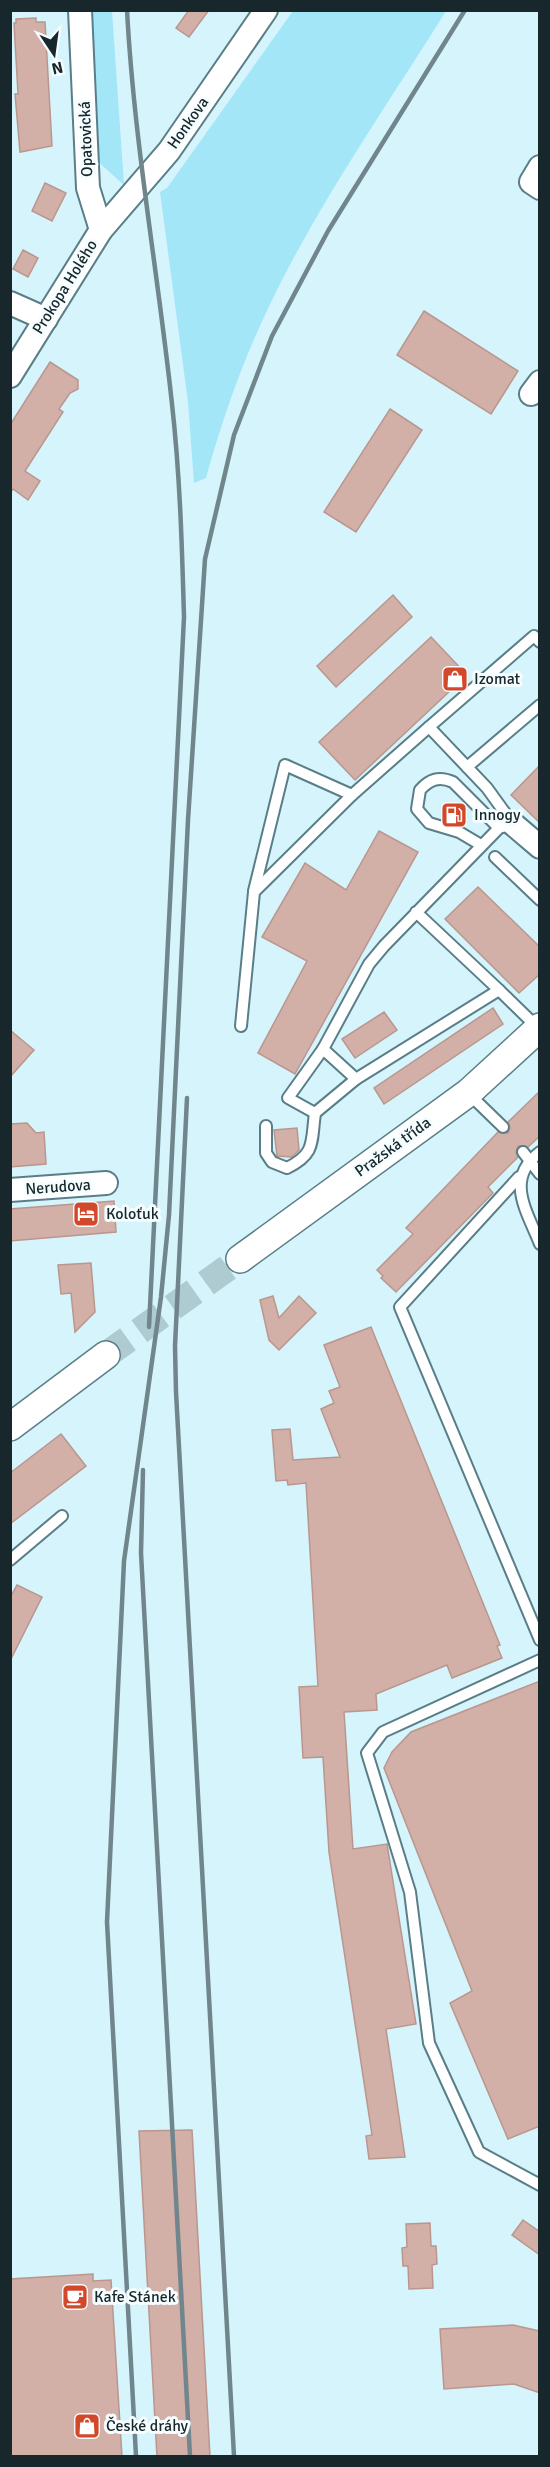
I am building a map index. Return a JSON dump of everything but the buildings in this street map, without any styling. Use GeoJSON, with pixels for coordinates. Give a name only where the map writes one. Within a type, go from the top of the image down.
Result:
{"type":"FeatureCollection","features":[{"type":"Feature","properties":{"kind":"street","name":"Opatovická"},"geometry":{"type":"LineString","coordinates":[[80,10],[88,188],[101,230]]}},
{"type":"Feature","properties":{"kind":"street","name":"Honkova"},"geometry":{"type":"LineString","coordinates":[[101,230],[169,151],[266,10]]}},
{"type":"Feature","properties":{"kind":"street"},"geometry":{"type":"LineString","coordinates":[[540,167],[531,182],[540,188]]}},
{"type":"Feature","properties":{"kind":"street","name":"Prokopa Holého"},"geometry":{"type":"LineString","coordinates":[[10,375],[101,230]]}},
{"type":"Feature","properties":{"kind":"street"},"geometry":{"type":"LineString","coordinates":[[10,303],[46,320]]}},
{"type":"Feature","properties":{"kind":"street"},"geometry":{"type":"LineString","coordinates":[[506,826],[540,847]]}},
{"type":"Feature","properties":{"kind":"street","name":"Pražská třída"},"geometry":{"type":"LineString","coordinates":[[240,1259],[468,1093],[539,1028]]}},
{"type":"Feature","properties":{"kind":"street","name":"Nerudova"},"geometry":{"type":"LineString","coordinates":[[10,1190],[106,1183]]}},
{"type":"Feature","properties":{"kind":"street"},"geometry":{"type":"LineString","coordinates":[[10,1427],[106,1355]]}},
{"type":"Feature","properties":{"kind":"lane"},"geometry":{"type":"LineString","coordinates":[[254,892],[352,795],[534,636],[540,642]]}},
{"type":"Feature","properties":{"kind":"lane"},"geometry":{"type":"LineString","coordinates":[[467,767],[540,705]]}},
{"type":"Feature","properties":{"kind":"lane"},"geometry":{"type":"LineString","coordinates":[[429,728],[487,788],[506,826]]}},
{"type":"Feature","properties":{"kind":"lane"},"geometry":{"type":"LineString","coordinates":[[241,1026],[254,892],[285,765],[352,795]]}},
{"type":"Feature","properties":{"kind":"lane"},"geometry":{"type":"LineString","coordinates":[[481,845],[459,832],[424,820],[417,809],[420,790],[432,779],[446,779],[453,782],[506,826]]}},
{"type":"Feature","properties":{"kind":"lane"},"geometry":{"type":"LineString","coordinates":[[315,1113],[288,1098],[322,1049],[369,964],[481,845],[506,826]]}},
{"type":"Feature","properties":{"kind":"lane"},"geometry":{"type":"LineString","coordinates":[[495,858],[540,900]]}},
{"type":"Feature","properties":{"kind":"lane"},"geometry":{"type":"LineString","coordinates":[[416,912],[539,1028]]}},
{"type":"Feature","properties":{"kind":"lane"},"geometry":{"type":"LineString","coordinates":[[266,1126],[266,1153],[272,1162],[287,1168],[302,1160],[310,1151],[315,1113],[356,1079],[499,990]]}},
{"type":"Feature","properties":{"kind":"lane"},"geometry":{"type":"LineString","coordinates":[[322,1049],[356,1079]]}},
{"type":"Feature","properties":{"kind":"lane"},"geometry":{"type":"LineString","coordinates":[[468,1093],[503,1127]]}},
{"type":"Feature","properties":{"kind":"lane"},"geometry":{"type":"LineString","coordinates":[[526,1157],[540,1152]]}},
{"type":"Feature","properties":{"kind":"lane"},"geometry":{"type":"LineString","coordinates":[[526,1157],[540,1174]]}},
{"type":"Feature","properties":{"kind":"lane"},"geometry":{"type":"LineString","coordinates":[[526,1157],[519,1177],[400,1307],[540,1640]]}},
{"type":"Feature","properties":{"kind":"lane"},"geometry":{"type":"LineString","coordinates":[[519,1177],[522,1198],[540,1244]]}},
{"type":"Feature","properties":{"kind":"lane"},"geometry":{"type":"LineString","coordinates":[[10,1560],[62,1516]]}},
{"type":"Feature","properties":{"kind":"lane"},"geometry":{"type":"LineString","coordinates":[[540,1660],[383,1732],[367,1753],[410,1892],[429,2043],[479,2152],[540,2185]]}},
{"type":"Feature","properties":{"kind":"shaded area"},"geometry":{"type":"Polygon","coordinates":[[[88,11],[112,11],[124,185],[96,160],[88,11]]]}},
{"type":"Feature","properties":{"kind":"shaded area"},"geometry":{"type":"Polygon","coordinates":[[[293,11],[446,11],[347,166],[300,246],[243,365],[206,478],[194,483],[188,402],[160,192],[167,188],[293,11]]]}},
{"type":"Feature","properties":{"kind":"tunnel"},"geometry":{"type":"LineString","coordinates":[[106,1355],[240,1259]]}},
{"type":"Feature","properties":{"kind":"railway"},"geometry":{"type":"LineString","coordinates":[[127,10],[135,109],[175,431],[184,617],[149,1327]]}},
{"type":"Feature","properties":{"kind":"railway"},"geometry":{"type":"LineString","coordinates":[[136,2456],[107,1922],[124,1561],[161,1297],[169,1215],[188,820],[205,559],[234,435],[272,336],[328,231],[465,10]]}},
{"type":"Feature","properties":{"kind":"railway"},"geometry":{"type":"LineString","coordinates":[[187,1098],[175,1346],[176,1392],[234,2456]]}},
{"type":"Feature","properties":{"kind":"railway"},"geometry":{"type":"LineString","coordinates":[[143,1470],[141,1553],[190,2456]]}},
{"type":"Feature","properties":{"kind":"place","name":"Izomat"},"geometry":{"type":"Point","coordinates":[455,679]}},
{"type":"Feature","properties":{"kind":"place","name":"Innogy"},"geometry":{"type":"Point","coordinates":[454,815]}},
{"type":"Feature","properties":{"kind":"place","name":"Koloťuk"},"geometry":{"type":"Point","coordinates":[86,1214]}},
{"type":"Feature","properties":{"kind":"place","name":"Kafe Stánek"},"geometry":{"type":"Point","coordinates":[75,2297]}},
{"type":"Feature","properties":{"kind":"place","name":"České dráhy"},"geometry":{"type":"Point","coordinates":[87,2426]}}]}
